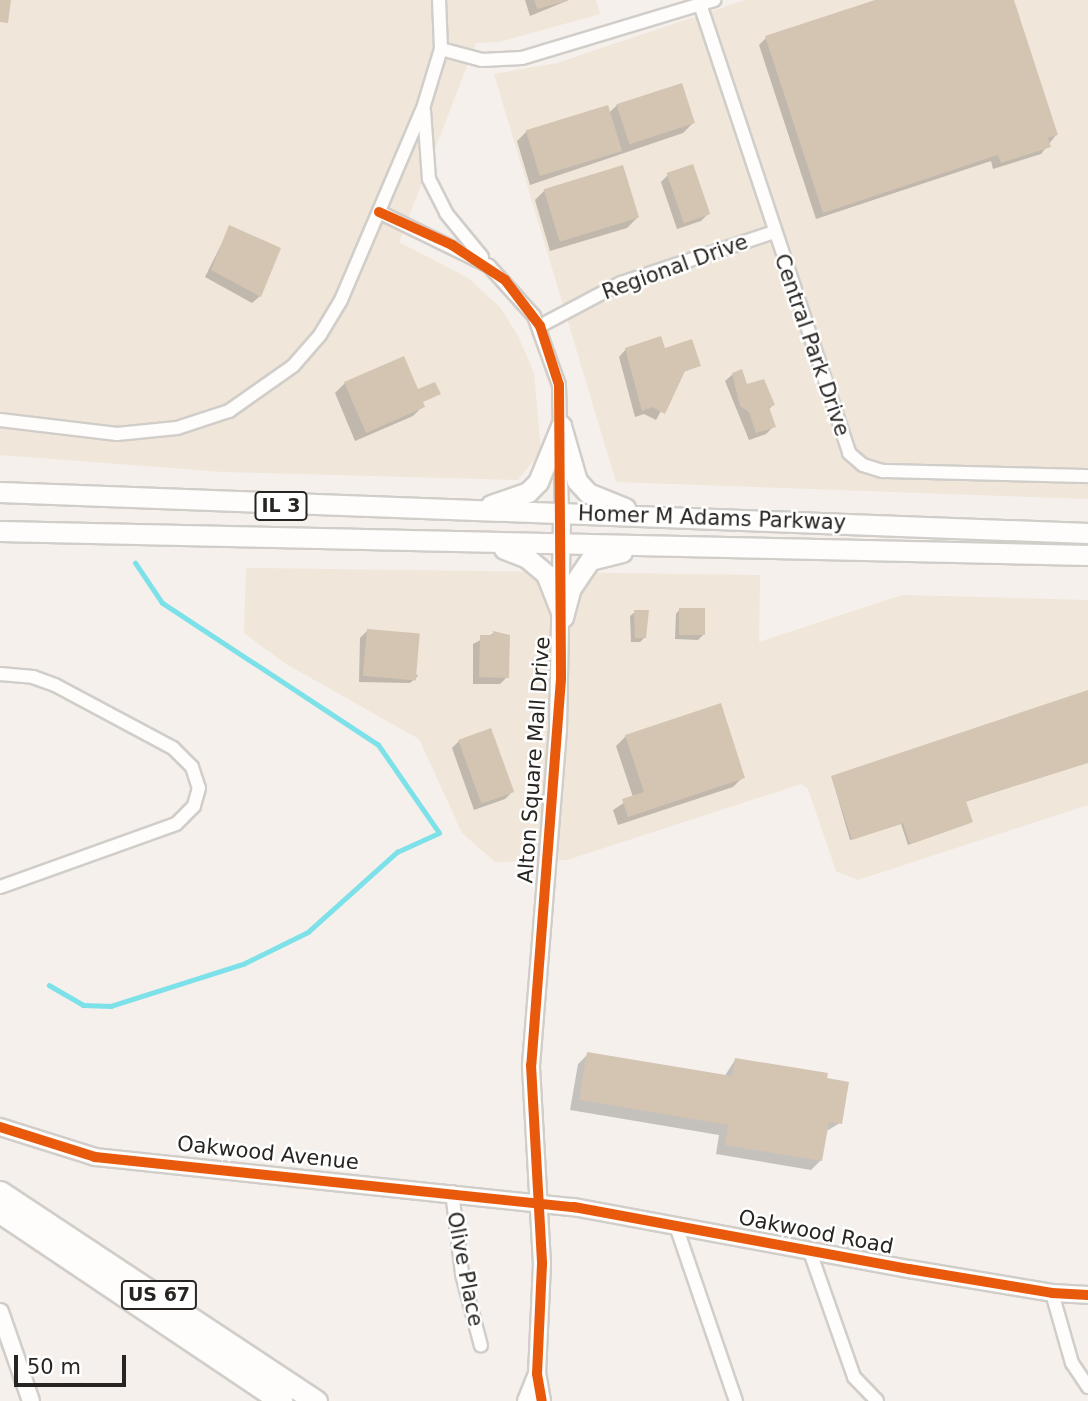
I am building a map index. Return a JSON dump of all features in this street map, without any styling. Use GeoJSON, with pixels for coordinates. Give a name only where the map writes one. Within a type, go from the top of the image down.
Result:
{"type":"FeatureCollection","features":[{"type":"Feature","properties":{"kind":"highway","name":"US 67"},"geometry":{"type":"LineString","coordinates":[[0,1192],[317,1401]]}},
{"type":"Feature","properties":{"kind":"highway","name":"US 67"},"geometry":{"type":"LineString","coordinates":[[0,1212],[281,1401]]}},
{"type":"Feature","properties":{"kind":"main road"},"geometry":{"type":"LineString","coordinates":[[467,510],[528,492],[547,466],[561,426]]}},
{"type":"Feature","properties":{"kind":"main road"},"geometry":{"type":"LineString","coordinates":[[561,426],[577,481],[589,493],[646,514]]}},
{"type":"Feature","properties":{"kind":"main road"},"geometry":{"type":"LineString","coordinates":[[0,482],[284,506]]}},
{"type":"Feature","properties":{"kind":"main road","name":"Homer M Adams Parkway"},"geometry":{"type":"LineString","coordinates":[[0,492],[284,506],[646,514],[1088,533]]}},
{"type":"Feature","properties":{"kind":"main road","name":"Homer M Adams Parkway"},"geometry":{"type":"LineString","coordinates":[[0,531],[1088,555]]}},
{"type":"Feature","properties":{"kind":"main road"},"geometry":{"type":"LineString","coordinates":[[469,543],[512,550],[527,558],[547,574],[563,617]]}},
{"type":"Feature","properties":{"kind":"main road"},"geometry":{"type":"LineString","coordinates":[[563,617],[571,588],[590,561],[652,546]]}},
{"type":"Feature","properties":{"kind":"street"},"geometry":{"type":"LineString","coordinates":[[0,420],[145,433],[177,428],[229,411],[269,386],[312,346],[341,300],[424,105],[441,49],[439,0]]}},
{"type":"Feature","properties":{"kind":"street"},"geometry":{"type":"LineString","coordinates":[[441,49],[482,60],[522,58],[714,0]]}},
{"type":"Feature","properties":{"kind":"street","name":"Central Park Drive"},"geometry":{"type":"LineString","coordinates":[[700,4],[841,438],[863,465],[883,471],[1088,476]]}},
{"type":"Feature","properties":{"kind":"street"},"geometry":{"type":"LineString","coordinates":[[424,105],[426,161],[437,199],[489,265]]}},
{"type":"Feature","properties":{"kind":"street","name":"Alton Square Mall Drive"},"geometry":{"type":"LineString","coordinates":[[379,212],[489,265],[526,304],[540,326],[559,385],[563,617],[554,801],[539,936],[531,1065],[536,1205],[542,1265],[537,1374],[542,1401]]}},
{"type":"Feature","properties":{"kind":"street","name":"Regional Drive"},"geometry":{"type":"LineString","coordinates":[[540,326],[621,283],[774,232]]}},
{"type":"Feature","properties":{"kind":"street"},"geometry":{"type":"LineString","coordinates":[[0,674],[33,677],[55,685],[173,748],[192,767],[199,788],[194,806],[176,824],[0,887]]}},
{"type":"Feature","properties":{"kind":"street","name":"Oakwood Avenue"},"geometry":{"type":"LineString","coordinates":[[0,1128],[94,1157],[452,1192],[536,1205]]}},
{"type":"Feature","properties":{"kind":"street","name":"Olive Place"},"geometry":{"type":"LineString","coordinates":[[452,1192],[462,1274],[481,1346]]}},
{"type":"Feature","properties":{"kind":"street","name":"Oakwood Road"},"geometry":{"type":"LineString","coordinates":[[536,1205],[676,1226],[1052,1293],[1088,1295]]}},
{"type":"Feature","properties":{"kind":"street"},"geometry":{"type":"LineString","coordinates":[[676,1226],[736,1401]]}},
{"type":"Feature","properties":{"kind":"street"},"geometry":{"type":"LineString","coordinates":[[809,1250],[854,1377],[877,1401]]}},
{"type":"Feature","properties":{"kind":"street"},"geometry":{"type":"LineString","coordinates":[[1052,1293],[1072,1363],[1088,1387]]}},
{"type":"Feature","properties":{"kind":"street"},"geometry":{"type":"LineString","coordinates":[[0,1312],[31,1401]]}},
{"type":"Feature","properties":{"kind":"street","name":"Alton Square Mall Drive"},"geometry":{"type":"LineString","coordinates":[[526,1401],[537,1374]]}},
{"type":"Feature","properties":{"kind":"shaded area"},"geometry":{"type":"Polygon","coordinates":[[[0,0],[596,0],[600,14],[499,42],[476,43],[399,242],[468,278],[500,307],[518,336],[534,373],[541,451],[518,480],[224,472],[0,455],[0,0]]]}},
{"type":"Feature","properties":{"kind":"shaded area"},"geometry":{"type":"Polygon","coordinates":[[[745,0],[1088,0],[1088,499],[616,482],[494,74],[557,63],[745,0]]]}},
{"type":"Feature","properties":{"kind":"shaded area"},"geometry":{"type":"Polygon","coordinates":[[[246,568],[760,575],[759,642],[902,595],[1088,600],[1088,805],[858,880],[836,871],[808,789],[801,784],[567,860],[495,862],[462,833],[419,739],[286,664],[244,633],[246,568]]]}},
{"type":"Feature","properties":{"kind":"building"},"geometry":{"type":"Polygon","coordinates":[[[0,0],[11,0],[8,23],[0,22],[0,0]]]}},
{"type":"Feature","properties":{"kind":"building"},"geometry":{"type":"Polygon","coordinates":[[[534,0],[566,0],[566,1],[537,9],[534,0]]]}},
{"type":"Feature","properties":{"kind":"building"},"geometry":{"type":"Polygon","coordinates":[[[875,0],[1014,0],[1058,135],[1048,138],[1051,147],[1001,163],[998,155],[823,213],[765,36],[875,0]]]}},
{"type":"Feature","properties":{"kind":"building"},"geometry":{"type":"Polygon","coordinates":[[[682,83],[695,123],[629,144],[616,104],[682,83]]]}},
{"type":"Feature","properties":{"kind":"building"},"geometry":{"type":"Polygon","coordinates":[[[608,105],[622,151],[540,176],[526,130],[608,105]]]}},
{"type":"Feature","properties":{"kind":"building"},"geometry":{"type":"Polygon","coordinates":[[[693,164],[710,214],[684,223],[667,173],[693,164]]]}},
{"type":"Feature","properties":{"kind":"building"},"geometry":{"type":"Polygon","coordinates":[[[623,165],[639,218],[560,242],[544,189],[623,165]]]}},
{"type":"Feature","properties":{"kind":"building"},"geometry":{"type":"Polygon","coordinates":[[[229,225],[281,248],[261,297],[211,270],[229,225]]]}},
{"type":"Feature","properties":{"kind":"building"},"geometry":{"type":"Polygon","coordinates":[[[661,336],[665,348],[692,339],[701,366],[685,371],[665,414],[652,407],[642,411],[625,348],[661,336]]]}},
{"type":"Feature","properties":{"kind":"building"},"geometry":{"type":"Polygon","coordinates":[[[404,356],[418,389],[435,382],[441,394],[423,402],[425,407],[366,433],[344,382],[404,356]]]}},
{"type":"Feature","properties":{"kind":"building"},"geometry":{"type":"Polygon","coordinates":[[[742,369],[747,384],[764,379],[775,405],[769,407],[776,427],[756,433],[749,412],[740,406],[732,373],[742,369]]]}},
{"type":"Feature","properties":{"kind":"building"},"geometry":{"type":"Polygon","coordinates":[[[679,608],[705,608],[705,635],[679,635],[679,608]]]}},
{"type":"Feature","properties":{"kind":"building"},"geometry":{"type":"Polygon","coordinates":[[[634,610],[649,610],[646,638],[635,638],[634,610]]]}},
{"type":"Feature","properties":{"kind":"building"},"geometry":{"type":"Polygon","coordinates":[[[367,629],[420,634],[416,680],[363,676],[367,629]]]}},
{"type":"Feature","properties":{"kind":"building"},"geometry":{"type":"Polygon","coordinates":[[[493,631],[510,635],[509,678],[479,677],[480,635],[493,635],[493,631]]]}},
{"type":"Feature","properties":{"kind":"building"},"geometry":{"type":"Polygon","coordinates":[[[1088,690],[1088,763],[966,801],[973,822],[910,844],[903,823],[852,840],[831,776],[1088,690]]]}},
{"type":"Feature","properties":{"kind":"building"},"geometry":{"type":"Polygon","coordinates":[[[721,703],[745,778],[628,817],[622,799],[644,792],[625,735],[721,703]]]}},
{"type":"Feature","properties":{"kind":"building"},"geometry":{"type":"Polygon","coordinates":[[[491,728],[514,792],[481,804],[458,740],[491,728]]]}},
{"type":"Feature","properties":{"kind":"building"},"geometry":{"type":"Polygon","coordinates":[[[587,1052],[732,1076],[735,1058],[828,1073],[827,1078],[849,1082],[842,1124],[829,1122],[822,1161],[725,1145],[728,1125],[579,1100],[587,1052]]]}},
{"type":"Feature","properties":{"kind":"waterway"},"geometry":{"type":"LineString","coordinates":[[49,985],[83,1005],[111,1006],[243,964],[308,932],[397,852],[439,833],[378,745],[162,603],[135,563]]}},
{"type":"Feature","properties":{"kind":"cycle path"},"geometry":{"type":"LineString","coordinates":[[379,212],[452,245],[505,280],[540,326],[559,385],[561,679],[531,1065],[542,1264],[537,1374],[542,1401]]}},
{"type":"Feature","properties":{"kind":"cycle path"},"geometry":{"type":"LineString","coordinates":[[0,1127],[95,1157],[574,1207],[909,1269],[1052,1293],[1088,1295]]}}]}
